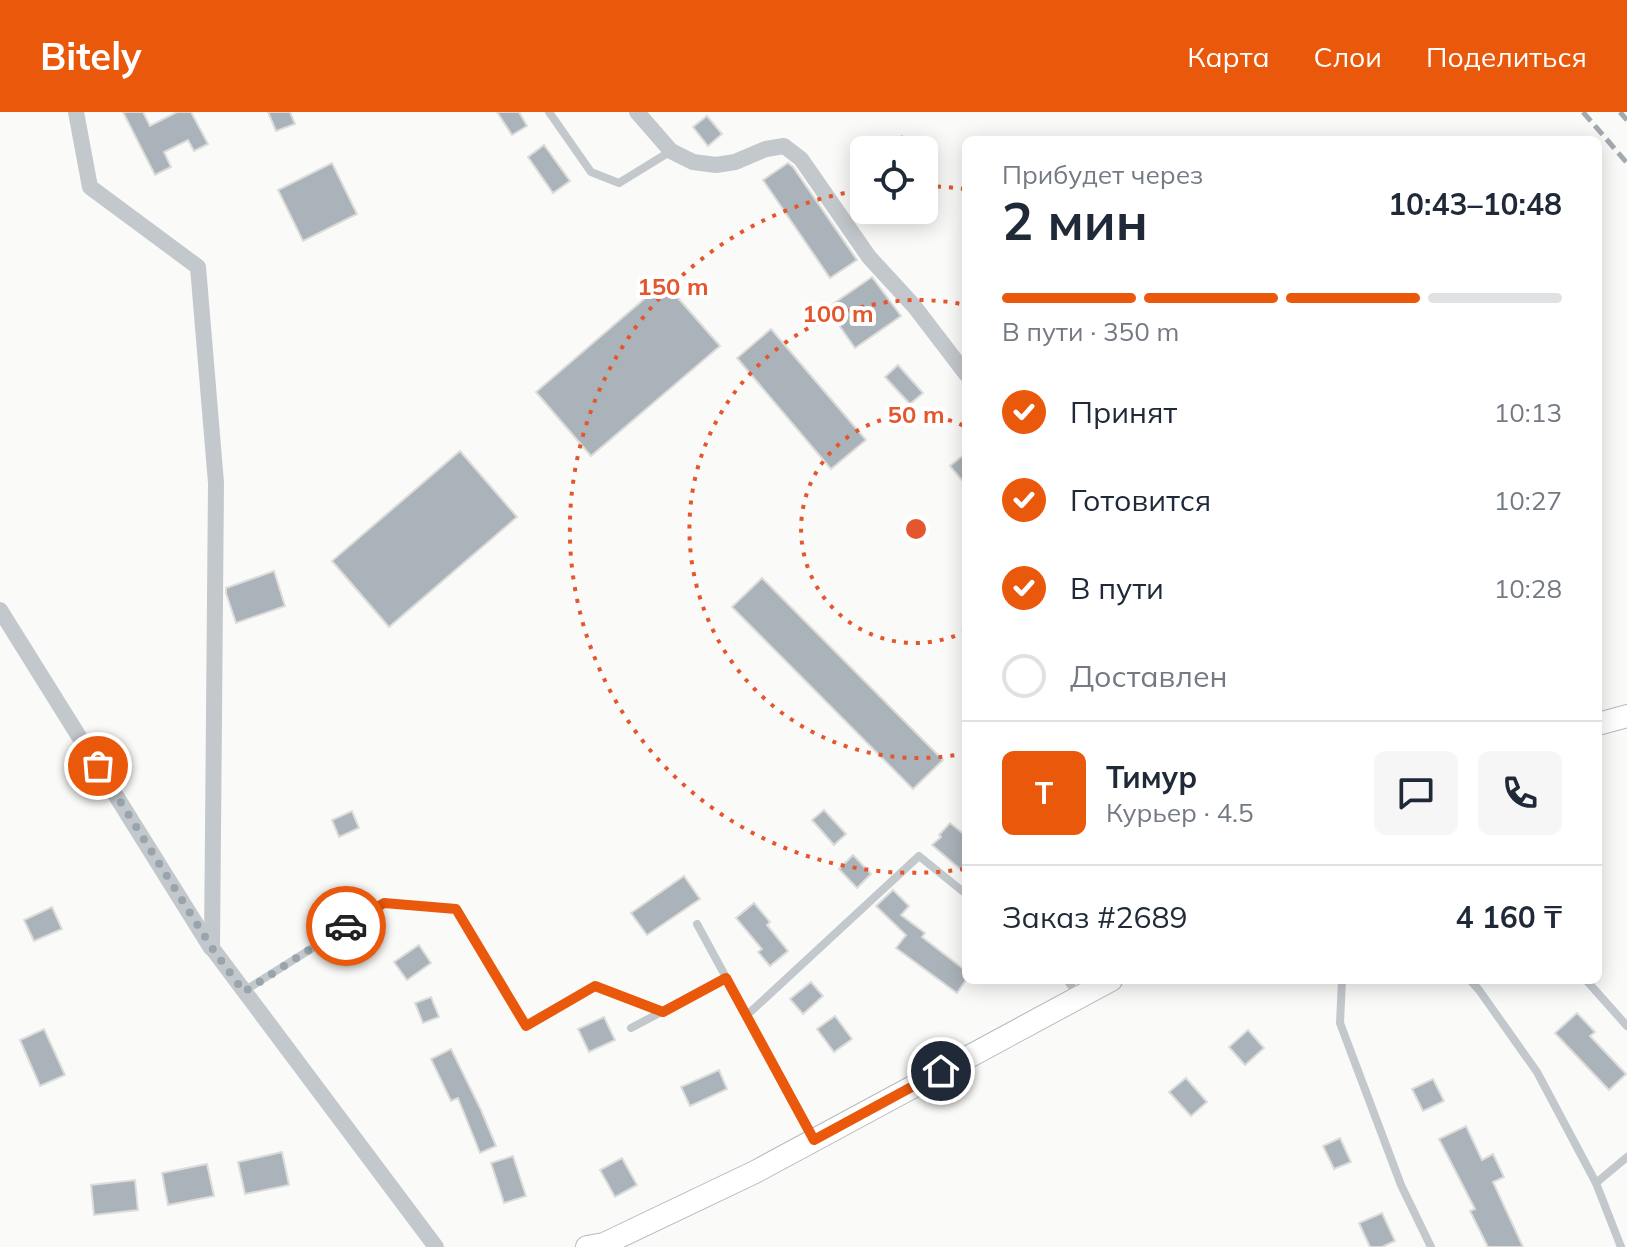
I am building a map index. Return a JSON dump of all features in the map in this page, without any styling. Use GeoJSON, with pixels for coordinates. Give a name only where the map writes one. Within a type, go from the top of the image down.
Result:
{"type":"FeatureCollection","features":[{"type":"Feature","properties":{"kind":"main road"},"geometry":{"type":"LineString","coordinates":[[587,1247],[604,1244],[755,1172],[1073,988]]}},
{"type":"Feature","properties":{"kind":"street"},"geometry":{"type":"LineString","coordinates":[[76,112],[90,187],[198,267],[216,483],[212,948]]}},
{"type":"Feature","properties":{"kind":"street"},"geometry":{"type":"LineString","coordinates":[[637,112],[671,151],[693,162],[716,165],[735,162],[766,149],[784,146],[801,159],[869,257],[914,306],[962,369]]}},
{"type":"Feature","properties":{"kind":"street"},"geometry":{"type":"LineString","coordinates":[[0,610],[212,948],[436,1247]]}},
{"type":"Feature","properties":{"kind":"lane"},"geometry":{"type":"LineString","coordinates":[[549,112],[591,172],[619,183],[671,151]]}},
{"type":"Feature","properties":{"kind":"lane"},"geometry":{"type":"LineString","coordinates":[[746,1016],[919,856],[962,891]]}},
{"type":"Feature","properties":{"kind":"lane"},"geometry":{"type":"LineString","coordinates":[[244,992],[384,903],[456,909],[526,1026],[595,986],[663,1012]]}},
{"type":"Feature","properties":{"kind":"lane"},"geometry":{"type":"LineString","coordinates":[[697,924],[814,1140]]}},
{"type":"Feature","properties":{"kind":"lane"},"geometry":{"type":"LineString","coordinates":[[631,1028],[726,978]]}},
{"type":"Feature","properties":{"kind":"lane"},"geometry":{"type":"LineString","coordinates":[[1342,984],[1340,1023],[1401,1185],[1431,1247]]}},
{"type":"Feature","properties":{"kind":"lane"},"geometry":{"type":"LineString","coordinates":[[1474,984],[1537,1072],[1596,1183],[1621,1247]]}},
{"type":"Feature","properties":{"kind":"lane"},"geometry":{"type":"LineString","coordinates":[[1590,984],[1627,1026]]}},
{"type":"Feature","properties":{"kind":"lane"},"geometry":{"type":"LineString","coordinates":[[1596,1183],[1627,1157]]}},
{"type":"Feature","properties":{"kind":"building"},"geometry":{"type":"Polygon","coordinates":[[[123,112],[143,112],[150,126],[177,112],[191,112],[208,144],[194,151],[188,140],[164,152],[171,167],[155,175],[123,112]]]}},
{"type":"Feature","properties":{"kind":"building"},"geometry":{"type":"Polygon","coordinates":[[[268,112],[290,112],[295,124],[276,131],[268,112]]]}},
{"type":"Feature","properties":{"kind":"building"},"geometry":{"type":"Polygon","coordinates":[[[497,112],[519,112],[527,126],[512,135],[497,112]]]}},
{"type":"Feature","properties":{"kind":"building"},"geometry":{"type":"Polygon","coordinates":[[[707,116],[722,134],[708,146],[693,127],[707,116]]]}},
{"type":"Feature","properties":{"kind":"building"},"geometry":{"type":"Polygon","coordinates":[[[544,145],[570,181],[553,193],[528,157],[544,145]]]}},
{"type":"Feature","properties":{"kind":"building"},"geometry":{"type":"Polygon","coordinates":[[[332,163],[357,214],[303,241],[278,190],[332,163]]]}},
{"type":"Feature","properties":{"kind":"building"},"geometry":{"type":"Polygon","coordinates":[[[788,163],[857,260],[830,278],[763,180],[788,163]]]}},
{"type":"Feature","properties":{"kind":"building"},"geometry":{"type":"Polygon","coordinates":[[[872,277],[901,316],[855,348],[827,308],[872,277]]]}},
{"type":"Feature","properties":{"kind":"building"},"geometry":{"type":"Polygon","coordinates":[[[664,282],[720,346],[591,456],[536,392],[664,282]]]}},
{"type":"Feature","properties":{"kind":"building"},"geometry":{"type":"Polygon","coordinates":[[[771,329],[866,440],[831,469],[737,358],[771,329]]]}},
{"type":"Feature","properties":{"kind":"building"},"geometry":{"type":"Polygon","coordinates":[[[898,365],[923,393],[910,404],[885,377],[898,365]]]}},
{"type":"Feature","properties":{"kind":"building"},"geometry":{"type":"Polygon","coordinates":[[[460,451],[517,517],[389,627],[332,561],[460,451]]]}},
{"type":"Feature","properties":{"kind":"building"},"geometry":{"type":"Polygon","coordinates":[[[962,456],[962,480],[950,466],[962,456]]]}},
{"type":"Feature","properties":{"kind":"building"},"geometry":{"type":"Polygon","coordinates":[[[274,571],[285,606],[236,623],[226,588],[274,571]]]}},
{"type":"Feature","properties":{"kind":"building"},"geometry":{"type":"Polygon","coordinates":[[[762,578],[943,760],[913,789],[732,607],[762,578]]]}},
{"type":"Feature","properties":{"kind":"building"},"geometry":{"type":"Polygon","coordinates":[[[824,810],[846,834],[834,845],[812,820],[824,810]]]}},
{"type":"Feature","properties":{"kind":"building"},"geometry":{"type":"Polygon","coordinates":[[[352,811],[359,828],[339,837],[332,820],[352,811]]]}},
{"type":"Feature","properties":{"kind":"building"},"geometry":{"type":"Polygon","coordinates":[[[950,823],[962,833],[962,871],[932,845],[941,837],[939,835],[950,823]]]}},
{"type":"Feature","properties":{"kind":"building"},"geometry":{"type":"Polygon","coordinates":[[[853,855],[871,874],[857,888],[839,869],[853,855]]]}},
{"type":"Feature","properties":{"kind":"building"},"geometry":{"type":"Polygon","coordinates":[[[684,876],[700,899],[647,935],[631,913],[684,876]]]}},
{"type":"Feature","properties":{"kind":"building"},"geometry":{"type":"Polygon","coordinates":[[[893,890],[909,906],[901,915],[925,933],[922,937],[962,968],[963,984],[957,993],[896,948],[906,935],[876,906],[893,890]]]}},
{"type":"Feature","properties":{"kind":"building"},"geometry":{"type":"Polygon","coordinates":[[[754,903],[788,951],[770,966],[758,952],[762,949],[736,918],[754,903]]]}},
{"type":"Feature","properties":{"kind":"building"},"geometry":{"type":"Polygon","coordinates":[[[52,907],[62,929],[34,941],[24,920],[52,907]]]}},
{"type":"Feature","properties":{"kind":"building"},"geometry":{"type":"Polygon","coordinates":[[[419,945],[431,963],[407,980],[394,962],[419,945]]]}},
{"type":"Feature","properties":{"kind":"building"},"geometry":{"type":"Polygon","coordinates":[[[811,982],[823,996],[803,1014],[790,999],[811,982]]]}},
{"type":"Feature","properties":{"kind":"building"},"geometry":{"type":"Polygon","coordinates":[[[431,997],[439,1017],[423,1023],[415,1003],[431,997]]]}},
{"type":"Feature","properties":{"kind":"building"},"geometry":{"type":"Polygon","coordinates":[[[1577,1013],[1595,1032],[1590,1036],[1626,1074],[1609,1090],[1555,1033],[1577,1013]]]}},
{"type":"Feature","properties":{"kind":"building"},"geometry":{"type":"Polygon","coordinates":[[[835,1016],[852,1039],[834,1052],[817,1029],[835,1016]]]}},
{"type":"Feature","properties":{"kind":"building"},"geometry":{"type":"Polygon","coordinates":[[[604,1017],[615,1040],[589,1052],[578,1029],[604,1017]]]}},
{"type":"Feature","properties":{"kind":"building"},"geometry":{"type":"Polygon","coordinates":[[[44,1029],[65,1075],[40,1086],[20,1040],[44,1029]]]}},
{"type":"Feature","properties":{"kind":"building"},"geometry":{"type":"Polygon","coordinates":[[[1248,1030],[1264,1048],[1245,1065],[1229,1047],[1248,1030]]]}},
{"type":"Feature","properties":{"kind":"building"},"geometry":{"type":"Polygon","coordinates":[[[451,1049],[496,1146],[480,1153],[458,1098],[451,1101],[431,1059],[451,1049]]]}},
{"type":"Feature","properties":{"kind":"building"},"geometry":{"type":"Polygon","coordinates":[[[719,1070],[727,1089],[690,1106],[681,1087],[719,1070]]]}},
{"type":"Feature","properties":{"kind":"building"},"geometry":{"type":"Polygon","coordinates":[[[1186,1078],[1207,1102],[1191,1116],[1169,1092],[1186,1078]]]}},
{"type":"Feature","properties":{"kind":"building"},"geometry":{"type":"Polygon","coordinates":[[[1433,1079],[1444,1101],[1423,1111],[1412,1089],[1433,1079]]]}},
{"type":"Feature","properties":{"kind":"building"},"geometry":{"type":"Polygon","coordinates":[[[1466,1126],[1482,1160],[1493,1154],[1504,1177],[1493,1182],[1523,1247],[1488,1247],[1470,1211],[1475,1209],[1439,1139],[1466,1126]]]}},
{"type":"Feature","properties":{"kind":"building"},"geometry":{"type":"Polygon","coordinates":[[[1340,1138],[1351,1162],[1334,1169],[1323,1146],[1340,1138]]]}},
{"type":"Feature","properties":{"kind":"building"},"geometry":{"type":"Polygon","coordinates":[[[282,1152],[289,1185],[245,1194],[238,1162],[282,1152]]]}},
{"type":"Feature","properties":{"kind":"building"},"geometry":{"type":"Polygon","coordinates":[[[513,1156],[526,1196],[504,1203],[491,1163],[513,1156]]]}},
{"type":"Feature","properties":{"kind":"building"},"geometry":{"type":"Polygon","coordinates":[[[622,1158],[637,1185],[615,1197],[600,1170],[622,1158]]]}},
{"type":"Feature","properties":{"kind":"building"},"geometry":{"type":"Polygon","coordinates":[[[207,1164],[214,1196],[168,1205],[162,1173],[207,1164]]]}},
{"type":"Feature","properties":{"kind":"building"},"geometry":{"type":"Polygon","coordinates":[[[135,1180],[138,1210],[94,1215],[91,1185],[135,1180]]]}},
{"type":"Feature","properties":{"kind":"building"},"geometry":{"type":"Polygon","coordinates":[[[1382,1213],[1395,1241],[1382,1247],[1370,1247],[1359,1223],[1382,1213]]]}},
{"type":"Feature","properties":{"kind":"railway"},"geometry":{"type":"LineString","coordinates":[[1583,112],[1627,163]]}},
{"type":"Feature","properties":{"kind":"railway"},"geometry":{"type":"LineString","coordinates":[[1620,112],[1627,120]]}},
{"type":"Feature","properties":{"kind":"way so far"},"geometry":{"type":"LineString","coordinates":[[98,766],[212,948],[244,992],[346,926]]}},
{"type":"Feature","properties":{"kind":"route"},"geometry":{"type":"LineString","coordinates":[[346,926],[384,903],[456,909],[526,1026],[595,986],[663,1012],[726,978],[814,1140],[941,1071]]}}]}
